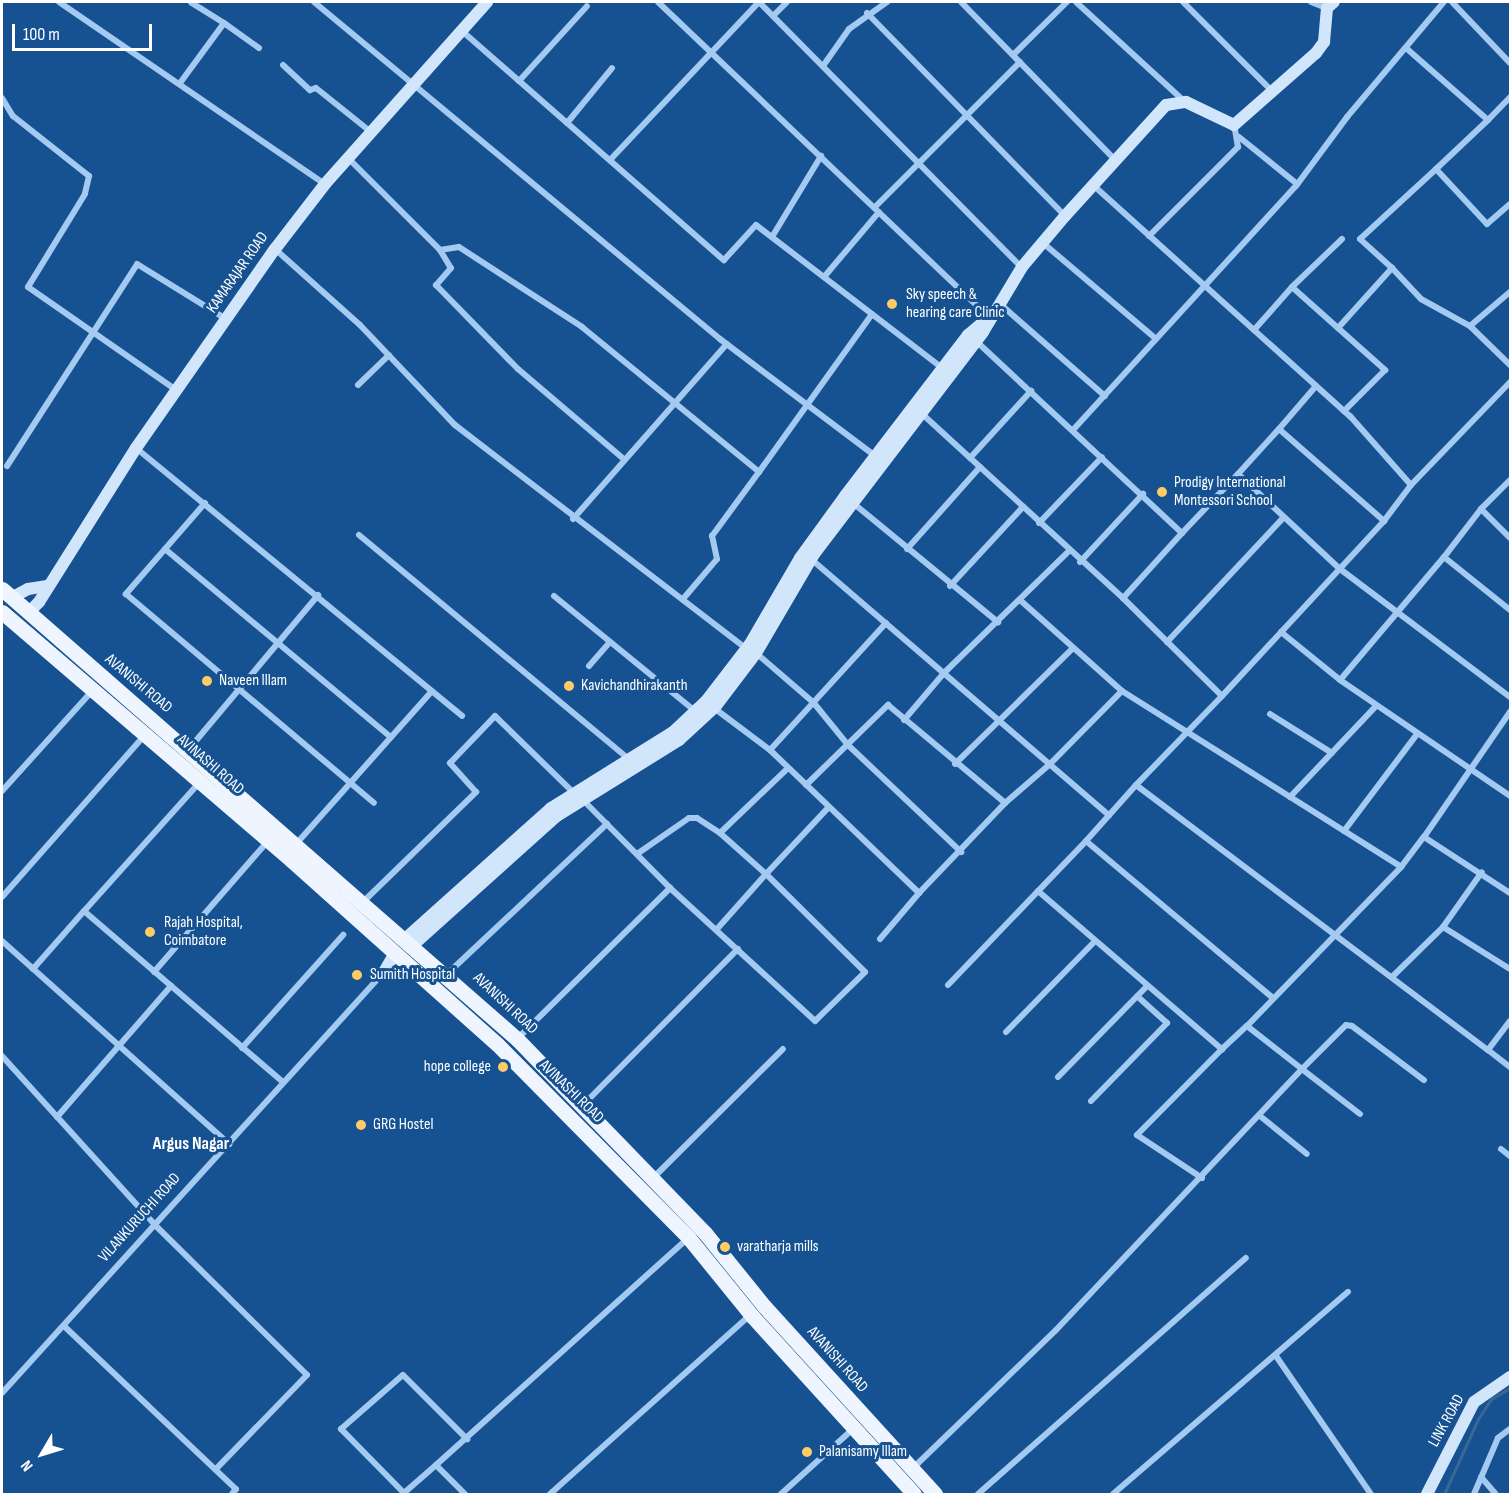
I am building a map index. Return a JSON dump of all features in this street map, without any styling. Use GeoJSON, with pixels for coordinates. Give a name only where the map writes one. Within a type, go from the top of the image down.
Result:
{"type":"FeatureCollection","features":[{"type":"Feature","properties":{"kind":"main road","name":"AVANISHI ROAD"},"geometry":{"type":"LineString","coordinates":[[6,593],[156,736],[188,750],[224,790],[297,843],[517,1039],[653,1178],[935,1494]]}},
{"type":"Feature","properties":{"kind":"main road","name":"AVINASHI ROAD"},"geometry":{"type":"LineString","coordinates":[[2,612],[93,690],[156,736],[201,781],[224,790],[269,840],[551,1098],[688,1237],[751,1314],[914,1494]]}},
{"type":"Feature","properties":{"kind":"main road"},"geometry":{"type":"LineString","coordinates":[[551,1098],[563,1086]]}},
{"type":"Feature","properties":{"kind":"street"},"geometry":{"type":"LineString","coordinates":[[58,2],[325,184]]}},
{"type":"Feature","properties":{"kind":"street"},"geometry":{"type":"LineString","coordinates":[[191,2],[259,48]]}},
{"type":"Feature","properties":{"kind":"street"},"geometry":{"type":"LineString","coordinates":[[314,2],[727,344],[876,456]]}},
{"type":"Feature","properties":{"kind":"street","name":"KAMARAJAR ROAD"},"geometry":{"type":"LineString","coordinates":[[28,613],[39,602],[46,586],[136,448],[274,249],[325,184],[487,2]]}},
{"type":"Feature","properties":{"kind":"street"},"geometry":{"type":"LineString","coordinates":[[658,2],[989,317]]}},
{"type":"Feature","properties":{"kind":"street"},"geometry":{"type":"LineString","coordinates":[[610,160],[759,2],[1022,267]]}},
{"type":"Feature","properties":{"kind":"street"},"geometry":{"type":"LineString","coordinates":[[773,16],[787,2]]}},
{"type":"Feature","properties":{"kind":"street"},"geometry":{"type":"LineString","coordinates":[[823,66],[849,29],[867,13],[887,2]]}},
{"type":"Feature","properties":{"kind":"street"},"geometry":{"type":"LineString","coordinates":[[961,2],[1116,161]]}},
{"type":"Feature","properties":{"kind":"street"},"geometry":{"type":"LineString","coordinates":[[1013,55],[1067,2]]}},
{"type":"Feature","properties":{"kind":"street"},"geometry":{"type":"LineString","coordinates":[[1076,2],[1186,102],[1234,125],[1239,137],[1238,147],[1149,236]]}},
{"type":"Feature","properties":{"kind":"street"},"geometry":{"type":"LineString","coordinates":[[1185,2],[1273,91]]}},
{"type":"Feature","properties":{"kind":"street"},"geometry":{"type":"LineString","coordinates":[[1234,125],[1324,42],[1331,5],[1311,2]]}},
{"type":"Feature","properties":{"kind":"street"},"geometry":{"type":"LineString","coordinates":[[1073,430],[1298,184],[1347,117],[1444,2]]}},
{"type":"Feature","properties":{"kind":"street"},"geometry":{"type":"LineString","coordinates":[[1452,2],[1510,63]]}},
{"type":"Feature","properties":{"kind":"street"},"geometry":{"type":"LineString","coordinates":[[519,81],[587,6]]}},
{"type":"Feature","properties":{"kind":"street"},"geometry":{"type":"LineString","coordinates":[[867,13],[1065,216]]}},
{"type":"Feature","properties":{"kind":"street"},"geometry":{"type":"LineString","coordinates":[[180,83],[224,23]]}},
{"type":"Feature","properties":{"kind":"street"},"geometry":{"type":"LineString","coordinates":[[462,31],[724,260],[756,225],[944,369]]}},
{"type":"Feature","properties":{"kind":"street"},"geometry":{"type":"LineString","coordinates":[[1406,48],[1488,120]]}},
{"type":"Feature","properties":{"kind":"street"},"geometry":{"type":"LineString","coordinates":[[824,277],[917,163],[968,116],[1020,62]]}},
{"type":"Feature","properties":{"kind":"street"},"geometry":{"type":"LineString","coordinates":[[283,65],[310,90],[316,88],[372,132]]}},
{"type":"Feature","properties":{"kind":"street"},"geometry":{"type":"LineString","coordinates":[[567,123],[612,68]]}},
{"type":"Feature","properties":{"kind":"street"},"geometry":{"type":"LineString","coordinates":[[1510,97],[1360,239],[1421,299],[1470,326],[1510,365]]}},
{"type":"Feature","properties":{"kind":"street"},"geometry":{"type":"LineString","coordinates":[[2,98],[13,116],[89,176],[85,194],[28,287],[177,390]]}},
{"type":"Feature","properties":{"kind":"street"},"geometry":{"type":"LineString","coordinates":[[409,942],[475,873],[576,795],[673,732],[695,711],[750,651],[800,558],[876,456],[976,341],[1022,267],[1166,105],[1186,102]]}},
{"type":"Feature","properties":{"kind":"street"},"geometry":{"type":"LineString","coordinates":[[1239,137],[1298,184]]}},
{"type":"Feature","properties":{"kind":"street"},"geometry":{"type":"LineString","coordinates":[[772,237],[821,156]]}},
{"type":"Feature","properties":{"kind":"street"},"geometry":{"type":"LineString","coordinates":[[349,159],[440,250],[451,268],[436,285],[518,369],[625,460]]}},
{"type":"Feature","properties":{"kind":"street"},"geometry":{"type":"LineString","coordinates":[[1436,169],[1487,224],[1510,204]]}},
{"type":"Feature","properties":{"kind":"street"},"geometry":{"type":"LineString","coordinates":[[1094,186],[1344,411],[1411,485]]}},
{"type":"Feature","properties":{"kind":"street"},"geometry":{"type":"LineString","coordinates":[[1254,330],[1292,287],[1342,239]]}},
{"type":"Feature","properties":{"kind":"street"},"geometry":{"type":"LineString","coordinates":[[1043,243],[1156,339]]}},
{"type":"Feature","properties":{"kind":"street"},"geometry":{"type":"LineString","coordinates":[[440,250],[459,247],[582,327],[759,472]]}},
{"type":"Feature","properties":{"kind":"street"},"geometry":{"type":"LineString","coordinates":[[274,249],[388,355],[455,425],[573,519],[683,599],[813,702],[848,745],[961,852]]}},
{"type":"Feature","properties":{"kind":"street"},"geometry":{"type":"LineString","coordinates":[[7,466],[137,264],[226,319]]}},
{"type":"Feature","properties":{"kind":"street"},"geometry":{"type":"LineString","coordinates":[[1338,328],[1392,268]]}},
{"type":"Feature","properties":{"kind":"street"},"geometry":{"type":"LineString","coordinates":[[1292,287],[1385,370],[1344,411]]}},
{"type":"Feature","properties":{"kind":"street"},"geometry":{"type":"LineString","coordinates":[[1470,326],[1510,292]]}},
{"type":"Feature","properties":{"kind":"street"},"geometry":{"type":"LineString","coordinates":[[999,302],[1105,396]]}},
{"type":"Feature","properties":{"kind":"street"},"geometry":{"type":"LineString","coordinates":[[683,599],[717,559],[712,536],[808,406],[872,314]]}},
{"type":"Feature","properties":{"kind":"street"},"geometry":{"type":"LineString","coordinates":[[576,795],[680,740],[714,707],[810,559],[918,410],[968,334],[989,317]]}},
{"type":"Feature","properties":{"kind":"street"},"geometry":{"type":"LineString","coordinates":[[976,341],[1143,494],[1182,533]]}},
{"type":"Feature","properties":{"kind":"street"},"geometry":{"type":"LineString","coordinates":[[573,519],[727,344]]}},
{"type":"Feature","properties":{"kind":"street"},"geometry":{"type":"LineString","coordinates":[[357,385],[388,355]]}},
{"type":"Feature","properties":{"kind":"street"},"geometry":{"type":"LineString","coordinates":[[948,986],[1222,696],[1384,521],[1411,485],[1510,382]]}},
{"type":"Feature","properties":{"kind":"street"},"geometry":{"type":"LineString","coordinates":[[1123,598],[1316,386]]}},
{"type":"Feature","properties":{"kind":"street"},"geometry":{"type":"LineString","coordinates":[[970,458],[1031,392]]}},
{"type":"Feature","properties":{"kind":"street"},"geometry":{"type":"LineString","coordinates":[[918,410],[1068,552],[1123,598],[1222,696]]}},
{"type":"Feature","properties":{"kind":"street"},"geometry":{"type":"LineString","coordinates":[[1279,429],[1384,521]]}},
{"type":"Feature","properties":{"kind":"street"},"geometry":{"type":"LineString","coordinates":[[136,448],[318,594],[462,716]]}},
{"type":"Feature","properties":{"kind":"street"},"geometry":{"type":"LineString","coordinates":[[1039,523],[1102,457]]}},
{"type":"Feature","properties":{"kind":"street"},"geometry":{"type":"LineString","coordinates":[[907,549],[980,467]]}},
{"type":"Feature","properties":{"kind":"street"},"geometry":{"type":"LineString","coordinates":[[1238,474],[1282,519],[1340,569],[1510,698]]}},
{"type":"Feature","properties":{"kind":"street"},"geometry":{"type":"LineString","coordinates":[[1340,680],[1481,509],[1510,480]]}},
{"type":"Feature","properties":{"kind":"street"},"geometry":{"type":"LineString","coordinates":[[1080,562],[1143,494]]}},
{"type":"Feature","properties":{"kind":"street"},"geometry":{"type":"LineString","coordinates":[[852,502],[950,586],[998,622]]}},
{"type":"Feature","properties":{"kind":"street"},"geometry":{"type":"LineString","coordinates":[[205,503],[126,594],[374,803]]}},
{"type":"Feature","properties":{"kind":"street"},"geometry":{"type":"LineString","coordinates":[[950,586],[1023,507]]}},
{"type":"Feature","properties":{"kind":"street"},"geometry":{"type":"LineString","coordinates":[[1481,509],[1510,537]]}},
{"type":"Feature","properties":{"kind":"street"},"geometry":{"type":"LineString","coordinates":[[1167,642],[1282,519]]}},
{"type":"Feature","properties":{"kind":"street"},"geometry":{"type":"LineString","coordinates":[[359,535],[629,759]]}},
{"type":"Feature","properties":{"kind":"street"},"geometry":{"type":"LineString","coordinates":[[165,549],[391,737]]}},
{"type":"Feature","properties":{"kind":"street"},"geometry":{"type":"LineString","coordinates":[[904,720],[944,673],[1068,552]]}},
{"type":"Feature","properties":{"kind":"street"},"geometry":{"type":"LineString","coordinates":[[1444,556],[1510,610]]}},
{"type":"Feature","properties":{"kind":"street"},"geometry":{"type":"LineString","coordinates":[[810,559],[1109,815]]}},
{"type":"Feature","properties":{"kind":"street"},"geometry":{"type":"LineString","coordinates":[[6,593],[46,586]]}},
{"type":"Feature","properties":{"kind":"street"},"geometry":{"type":"LineString","coordinates":[[188,750],[318,594]]}},
{"type":"Feature","properties":{"kind":"street"},"geometry":{"type":"LineString","coordinates":[[554,596],[695,711]]}},
{"type":"Feature","properties":{"kind":"street"},"geometry":{"type":"LineString","coordinates":[[1020,600],[1122,691],[1186,734],[1401,867]]}},
{"type":"Feature","properties":{"kind":"street"},"geometry":{"type":"LineString","coordinates":[[770,750],[886,623]]}},
{"type":"Feature","properties":{"kind":"street"},"geometry":{"type":"LineString","coordinates":[[1281,632],[1340,680],[1510,796]]}},
{"type":"Feature","properties":{"kind":"street"},"geometry":{"type":"LineString","coordinates":[[589,666],[610,642]]}},
{"type":"Feature","properties":{"kind":"street"},"geometry":{"type":"LineString","coordinates":[[956,764],[1073,648]]}},
{"type":"Feature","properties":{"kind":"street"},"geometry":{"type":"LineString","coordinates":[[2,791],[93,690]]}},
{"type":"Feature","properties":{"kind":"street"},"geometry":{"type":"LineString","coordinates":[[297,843],[432,691]]}},
{"type":"Feature","properties":{"kind":"street"},"geometry":{"type":"LineString","coordinates":[[880,939],[919,893],[961,852],[1005,803],[1049,765],[1122,691]]}},
{"type":"Feature","properties":{"kind":"street"},"geometry":{"type":"LineString","coordinates":[[806,785],[888,705],[1005,803]]}},
{"type":"Feature","properties":{"kind":"street"},"geometry":{"type":"LineString","coordinates":[[1290,797],[1377,706]]}},
{"type":"Feature","properties":{"kind":"street"},"geometry":{"type":"LineString","coordinates":[[714,707],[770,750],[919,893]]}},
{"type":"Feature","properties":{"kind":"street"},"geometry":{"type":"LineString","coordinates":[[1202,1178],[1137,1134],[1247,1026],[1401,867],[1424,837],[1469,767],[1510,712]]}},
{"type":"Feature","properties":{"kind":"street"},"geometry":{"type":"LineString","coordinates":[[1270,714],[1332,753]]}},
{"type":"Feature","properties":{"kind":"street"},"geometry":{"type":"LineString","coordinates":[[363,902],[476,792],[450,763],[495,717],[670,888],[815,1021],[865,972],[766,874],[720,833],[697,818],[688,818],[637,855]]}},
{"type":"Feature","properties":{"kind":"street"},"geometry":{"type":"LineString","coordinates":[[1344,831],[1417,734]]}},
{"type":"Feature","properties":{"kind":"street"},"geometry":{"type":"LineString","coordinates":[[2,897],[156,736]]}},
{"type":"Feature","properties":{"kind":"street"},"geometry":{"type":"LineString","coordinates":[[720,833],[788,768]]}},
{"type":"Feature","properties":{"kind":"street"},"geometry":{"type":"LineString","coordinates":[[33,969],[201,781]]}},
{"type":"Feature","properties":{"kind":"street"},"geometry":{"type":"LineString","coordinates":[[1136,785],[1510,1067]]}},
{"type":"Feature","properties":{"kind":"street"},"geometry":{"type":"LineString","coordinates":[[717,929],[828,808]]}},
{"type":"Feature","properties":{"kind":"street"},"geometry":{"type":"LineString","coordinates":[[446,975],[607,824]]}},
{"type":"Feature","properties":{"kind":"street"},"geometry":{"type":"LineString","coordinates":[[1424,837],[1482,872],[1510,893]]}},
{"type":"Feature","properties":{"kind":"street"},"geometry":{"type":"LineString","coordinates":[[154,972],[269,840]]}},
{"type":"Feature","properties":{"kind":"street"},"geometry":{"type":"LineString","coordinates":[[1086,841],[1273,998]]}},
{"type":"Feature","properties":{"kind":"street"},"geometry":{"type":"LineString","coordinates":[[1392,977],[1443,927],[1482,872]]}},
{"type":"Feature","properties":{"kind":"street"},"geometry":{"type":"LineString","coordinates":[[517,1039],[670,888]]}},
{"type":"Feature","properties":{"kind":"street"},"geometry":{"type":"LineString","coordinates":[[1038,891],[1222,1049]]}},
{"type":"Feature","properties":{"kind":"street"},"geometry":{"type":"LineString","coordinates":[[84,911],[283,1082]]}},
{"type":"Feature","properties":{"kind":"street"},"geometry":{"type":"LineString","coordinates":[[1443,927],[1510,969]]}},
{"type":"Feature","properties":{"kind":"street"},"geometry":{"type":"LineString","coordinates":[[242,1048],[343,935]]}},
{"type":"Feature","properties":{"kind":"street"},"geometry":{"type":"LineString","coordinates":[[2,941],[229,1144]]}},
{"type":"Feature","properties":{"kind":"street"},"geometry":{"type":"LineString","coordinates":[[1006,1032],[1095,941]]}},
{"type":"Feature","properties":{"kind":"street"},"geometry":{"type":"LineString","coordinates":[[583,1105],[738,949]]}},
{"type":"Feature","properties":{"kind":"street","name":"VILANKURUCHI ROAD"},"geometry":{"type":"LineString","coordinates":[[2,1393],[156,1226],[398,956]]}},
{"type":"Feature","properties":{"kind":"street"},"geometry":{"type":"LineString","coordinates":[[57,1117],[171,986]]}},
{"type":"Feature","properties":{"kind":"street"},"geometry":{"type":"LineString","coordinates":[[1058,1077],[1147,986]]}},
{"type":"Feature","properties":{"kind":"street"},"geometry":{"type":"LineString","coordinates":[[1091,1101],[1167,1023],[1137,996]]}},
{"type":"Feature","properties":{"kind":"street"},"geometry":{"type":"LineString","coordinates":[[1488,1050],[1510,1021]]}},
{"type":"Feature","properties":{"kind":"street"},"geometry":{"type":"LineString","coordinates":[[911,1469],[1056,1330],[1346,1025],[1352,1026],[1424,1080]]}},
{"type":"Feature","properties":{"kind":"street"},"geometry":{"type":"LineString","coordinates":[[1247,1026],[1360,1114]]}},
{"type":"Feature","properties":{"kind":"street"},"geometry":{"type":"LineString","coordinates":[[653,1178],[783,1049]]}},
{"type":"Feature","properties":{"kind":"street"},"geometry":{"type":"LineString","coordinates":[[2,1056],[156,1226],[307,1375],[216,1469]]}},
{"type":"Feature","properties":{"kind":"street"},"geometry":{"type":"LineString","coordinates":[[1260,1116],[1307,1154]]}},
{"type":"Feature","properties":{"kind":"street"},"geometry":{"type":"LineString","coordinates":[[1501,1149],[1510,1156]]}},
{"type":"Feature","properties":{"kind":"street"},"geometry":{"type":"LineString","coordinates":[[467,1439],[403,1375],[341,1429],[404,1493],[467,1439],[519,1387],[688,1237]]}},
{"type":"Feature","properties":{"kind":"street"},"geometry":{"type":"LineString","coordinates":[[978,1494],[1246,1258]]}},
{"type":"Feature","properties":{"kind":"street"},"geometry":{"type":"LineString","coordinates":[[1113,1494],[1348,1292]]}},
{"type":"Feature","properties":{"kind":"street"},"geometry":{"type":"LineString","coordinates":[[550,1494],[751,1314]]}},
{"type":"Feature","properties":{"kind":"street"},"geometry":{"type":"LineString","coordinates":[[64,1326],[216,1469],[236,1489],[232,1494]]}},
{"type":"Feature","properties":{"kind":"street"},"geometry":{"type":"LineString","coordinates":[[1276,1356],[1371,1494]]}},
{"type":"Feature","properties":{"kind":"street","name":"LINK ROAD"},"geometry":{"type":"LineString","coordinates":[[1427,1494],[1474,1402],[1510,1377]]}},
{"type":"Feature","properties":{"kind":"street"},"geometry":{"type":"LineString","coordinates":[[781,1494],[853,1429]]}},
{"type":"Feature","properties":{"kind":"street"},"geometry":{"type":"LineString","coordinates":[[1474,1494],[1498,1438],[1510,1429]]}},
{"type":"Feature","properties":{"kind":"street"},"geometry":{"type":"LineString","coordinates":[[436,1465],[465,1494]]}},
{"type":"Feature","properties":{"kind":"street"},"geometry":{"type":"LineString","coordinates":[[1481,1477],[1496,1494]]}},
{"type":"Feature","properties":{"kind":"waterway"},"geometry":{"type":"LineString","coordinates":[[1444,1494],[1478,1419],[1491,1399],[1510,1388]]}},
{"type":"Feature","properties":{"kind":"place","name":"Sky speech & hearing care Clinic"},"geometry":{"type":"Point","coordinates":[892,304]}},
{"type":"Feature","properties":{"kind":"place","name":"Prodigy International Montessori School"},"geometry":{"type":"Point","coordinates":[1162,492]}},
{"type":"Feature","properties":{"kind":"place","name":"Naveen Illam"},"geometry":{"type":"Point","coordinates":[207,681]}},
{"type":"Feature","properties":{"kind":"place","name":"Kavichandhirakanth"},"geometry":{"type":"Point","coordinates":[569,686]}},
{"type":"Feature","properties":{"kind":"place","name":"Rajah Hospital, Coimbatore"},"geometry":{"type":"Point","coordinates":[150,932]}},
{"type":"Feature","properties":{"kind":"place","name":"Sumith Hospital"},"geometry":{"type":"Point","coordinates":[357,975]}},
{"type":"Feature","properties":{"kind":"place","name":"hope college"},"geometry":{"type":"Point","coordinates":[503,1067]}},
{"type":"Feature","properties":{"kind":"place","name":"GRG Hostel"},"geometry":{"type":"Point","coordinates":[361,1125]}},
{"type":"Feature","properties":{"kind":"place","name":"varatharja mills"},"geometry":{"type":"Point","coordinates":[725,1247]}},
{"type":"Feature","properties":{"kind":"place","name":"Palanisamy Illam"},"geometry":{"type":"Point","coordinates":[807,1452]}},
{"type":"Feature","properties":{"kind":"district","name":"Argus Nagar"},"geometry":{"type":"Point","coordinates":[191,1144]}}]}
